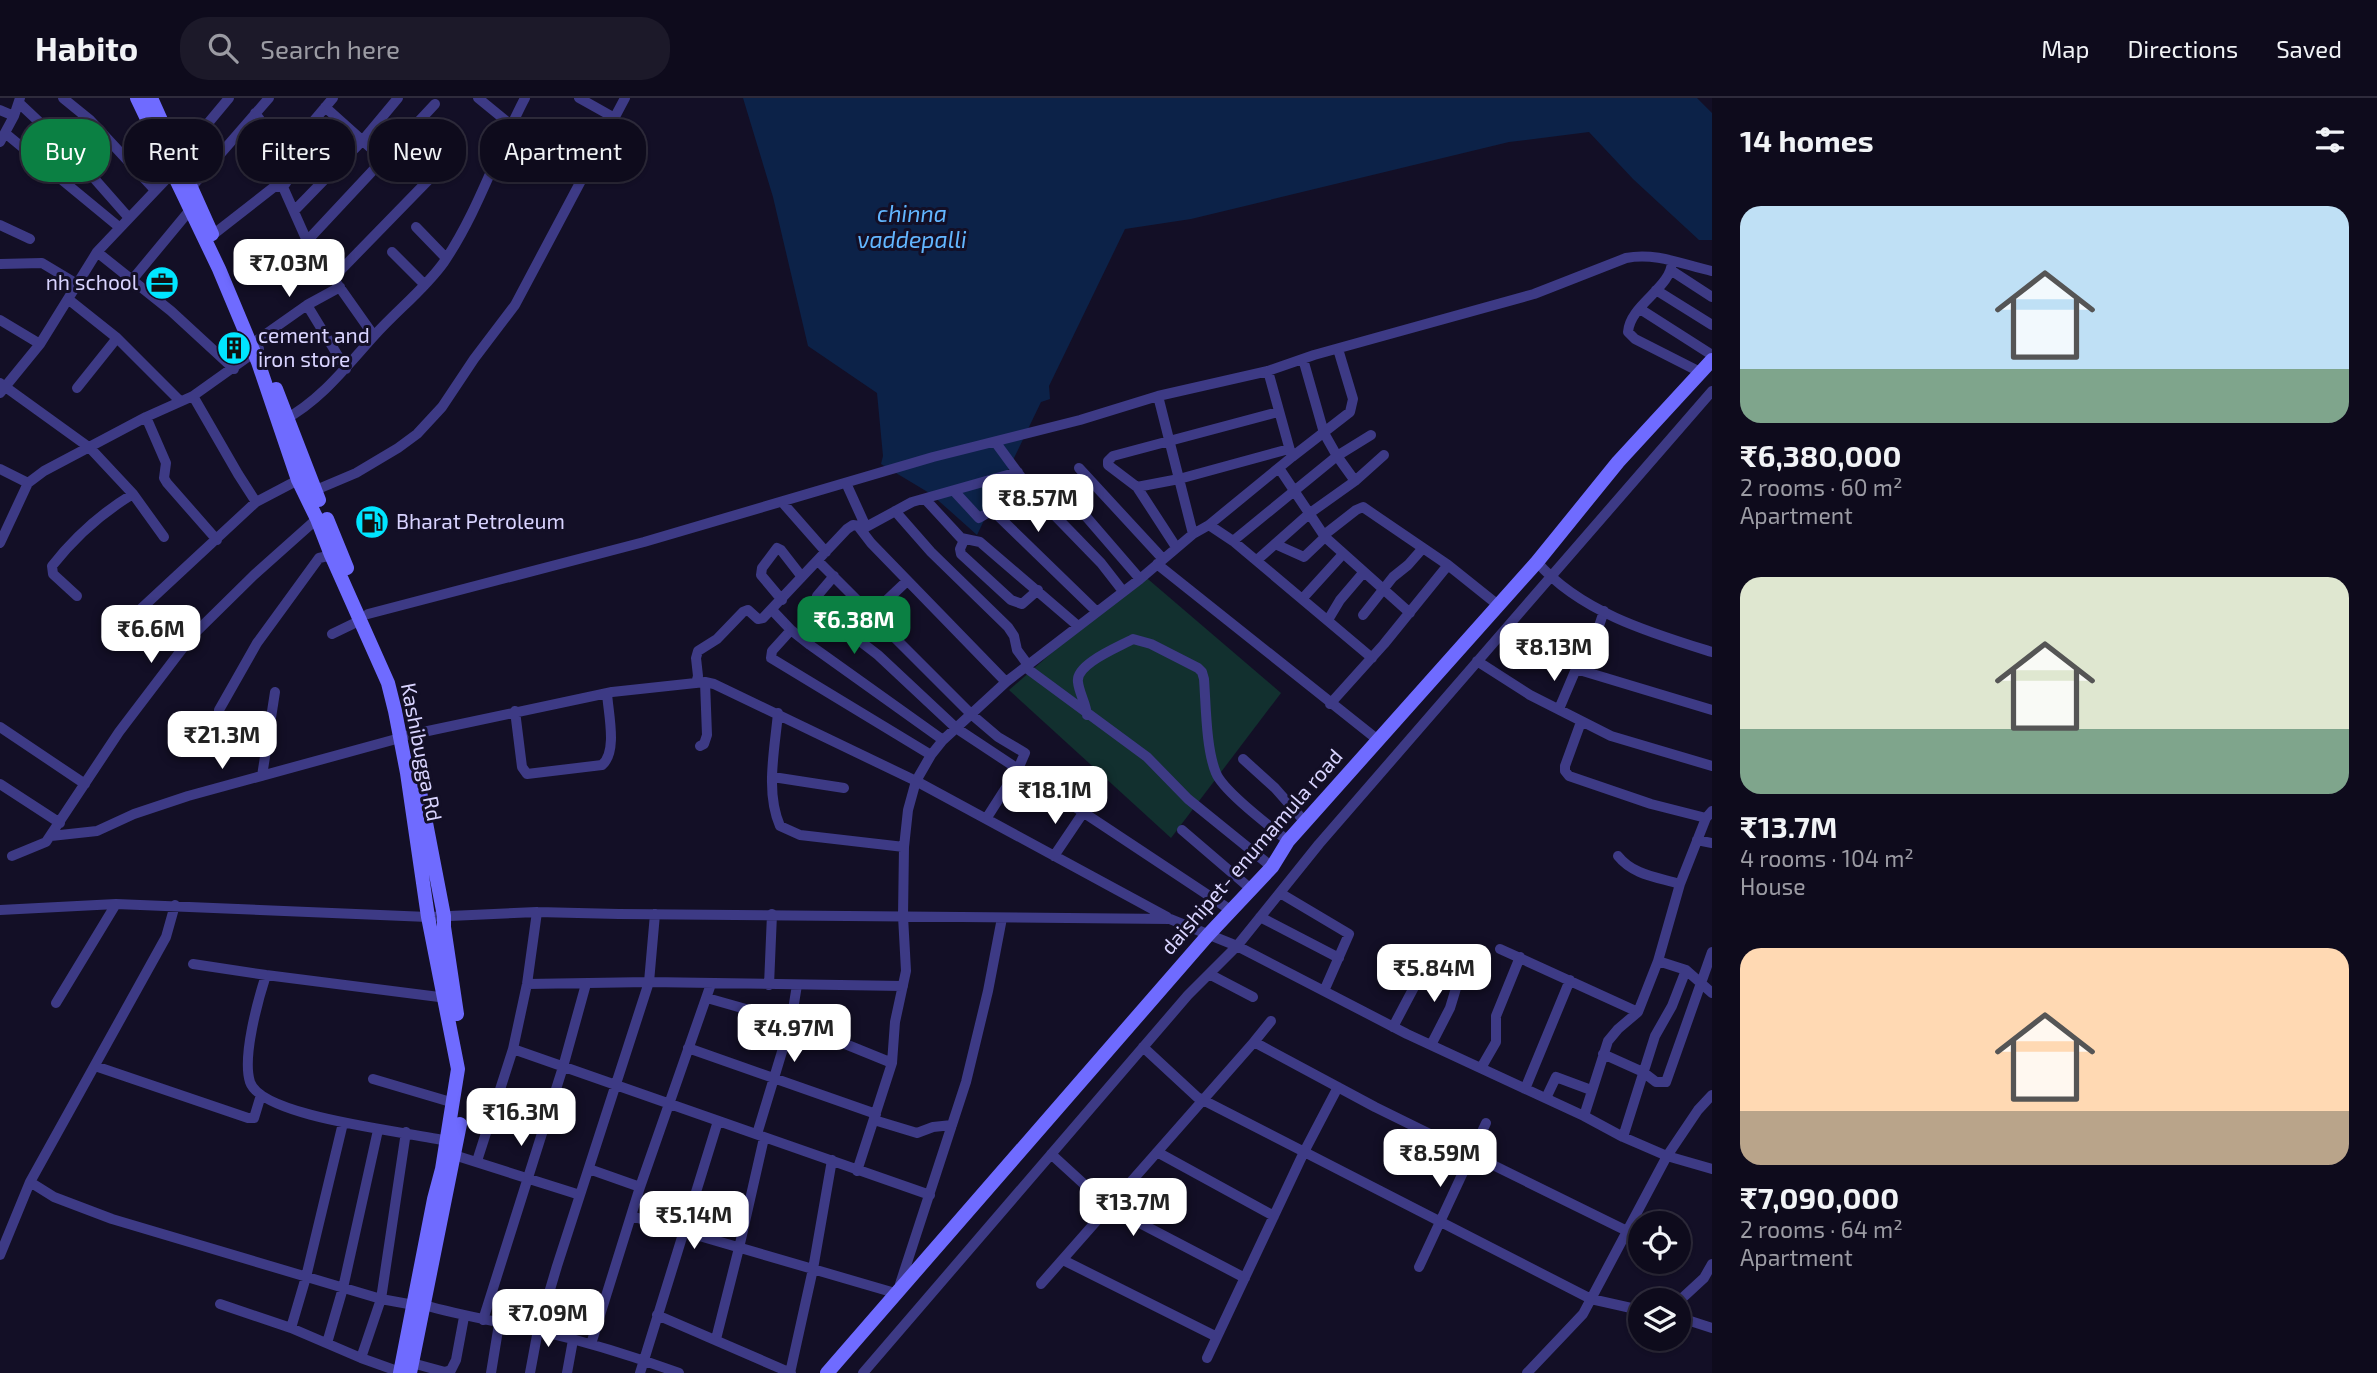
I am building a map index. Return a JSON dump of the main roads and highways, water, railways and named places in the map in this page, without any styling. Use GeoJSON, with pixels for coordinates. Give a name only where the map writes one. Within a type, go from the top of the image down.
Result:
{"type":"FeatureCollection","features":[{"type":"Feature","properties":{"kind":"main road","name":"Kashibugga Rd"},"geometry":{"type":"LineString","coordinates":[[147,100],[179,158],[190,210],[209,237]]}},
{"type":"Feature","properties":{"kind":"main road","name":"Kashibugga Rd"},"geometry":{"type":"LineString","coordinates":[[147,100],[173,172],[187,191],[236,286],[309,492],[398,692],[428,917],[465,1058],[466,1086],[454,1155],[419,1305]]}},
{"type":"Feature","properties":{"kind":"main road","name":"daishipet- enumamula road"},"geometry":{"type":"LineString","coordinates":[[827,1373],[1209,934],[1272,867],[1288,841],[1537,562],[1618,462],[1712,360]]}},
{"type":"Feature","properties":{"kind":"main road","name":"Kashibugga Rd"},"geometry":{"type":"LineString","coordinates":[[283,420],[298,480],[309,492]]}},
{"type":"Feature","properties":{"kind":"main road","name":"Kashibugga Rd"},"geometry":{"type":"LineString","coordinates":[[404,737],[444,916],[458,1069],[406,1370]]}},
{"type":"Feature","properties":{"kind":"water","name":"chinna vaddepalli"},"geometry":{"type":"Polygon","coordinates":[[[743,98],[1697,98],[1712,113],[1712,240],[1699,240],[1633,179],[1589,132],[1509,142],[1191,219],[1125,229],[1049,386],[1050,399],[1041,402],[977,535],[931,494],[881,464],[883,456],[877,393],[808,346],[773,197],[743,98]]]}},
{"type":"Feature","properties":{"kind":"place","name":"nh school"},"geometry":{"type":"Point","coordinates":[162,283]}},
{"type":"Feature","properties":{"kind":"place","name":"cement and iron store"},"geometry":{"type":"Point","coordinates":[234,348]}},
{"type":"Feature","properties":{"kind":"place","name":"Bharat Petroleum"},"geometry":{"type":"Point","coordinates":[372,522]}}]}
